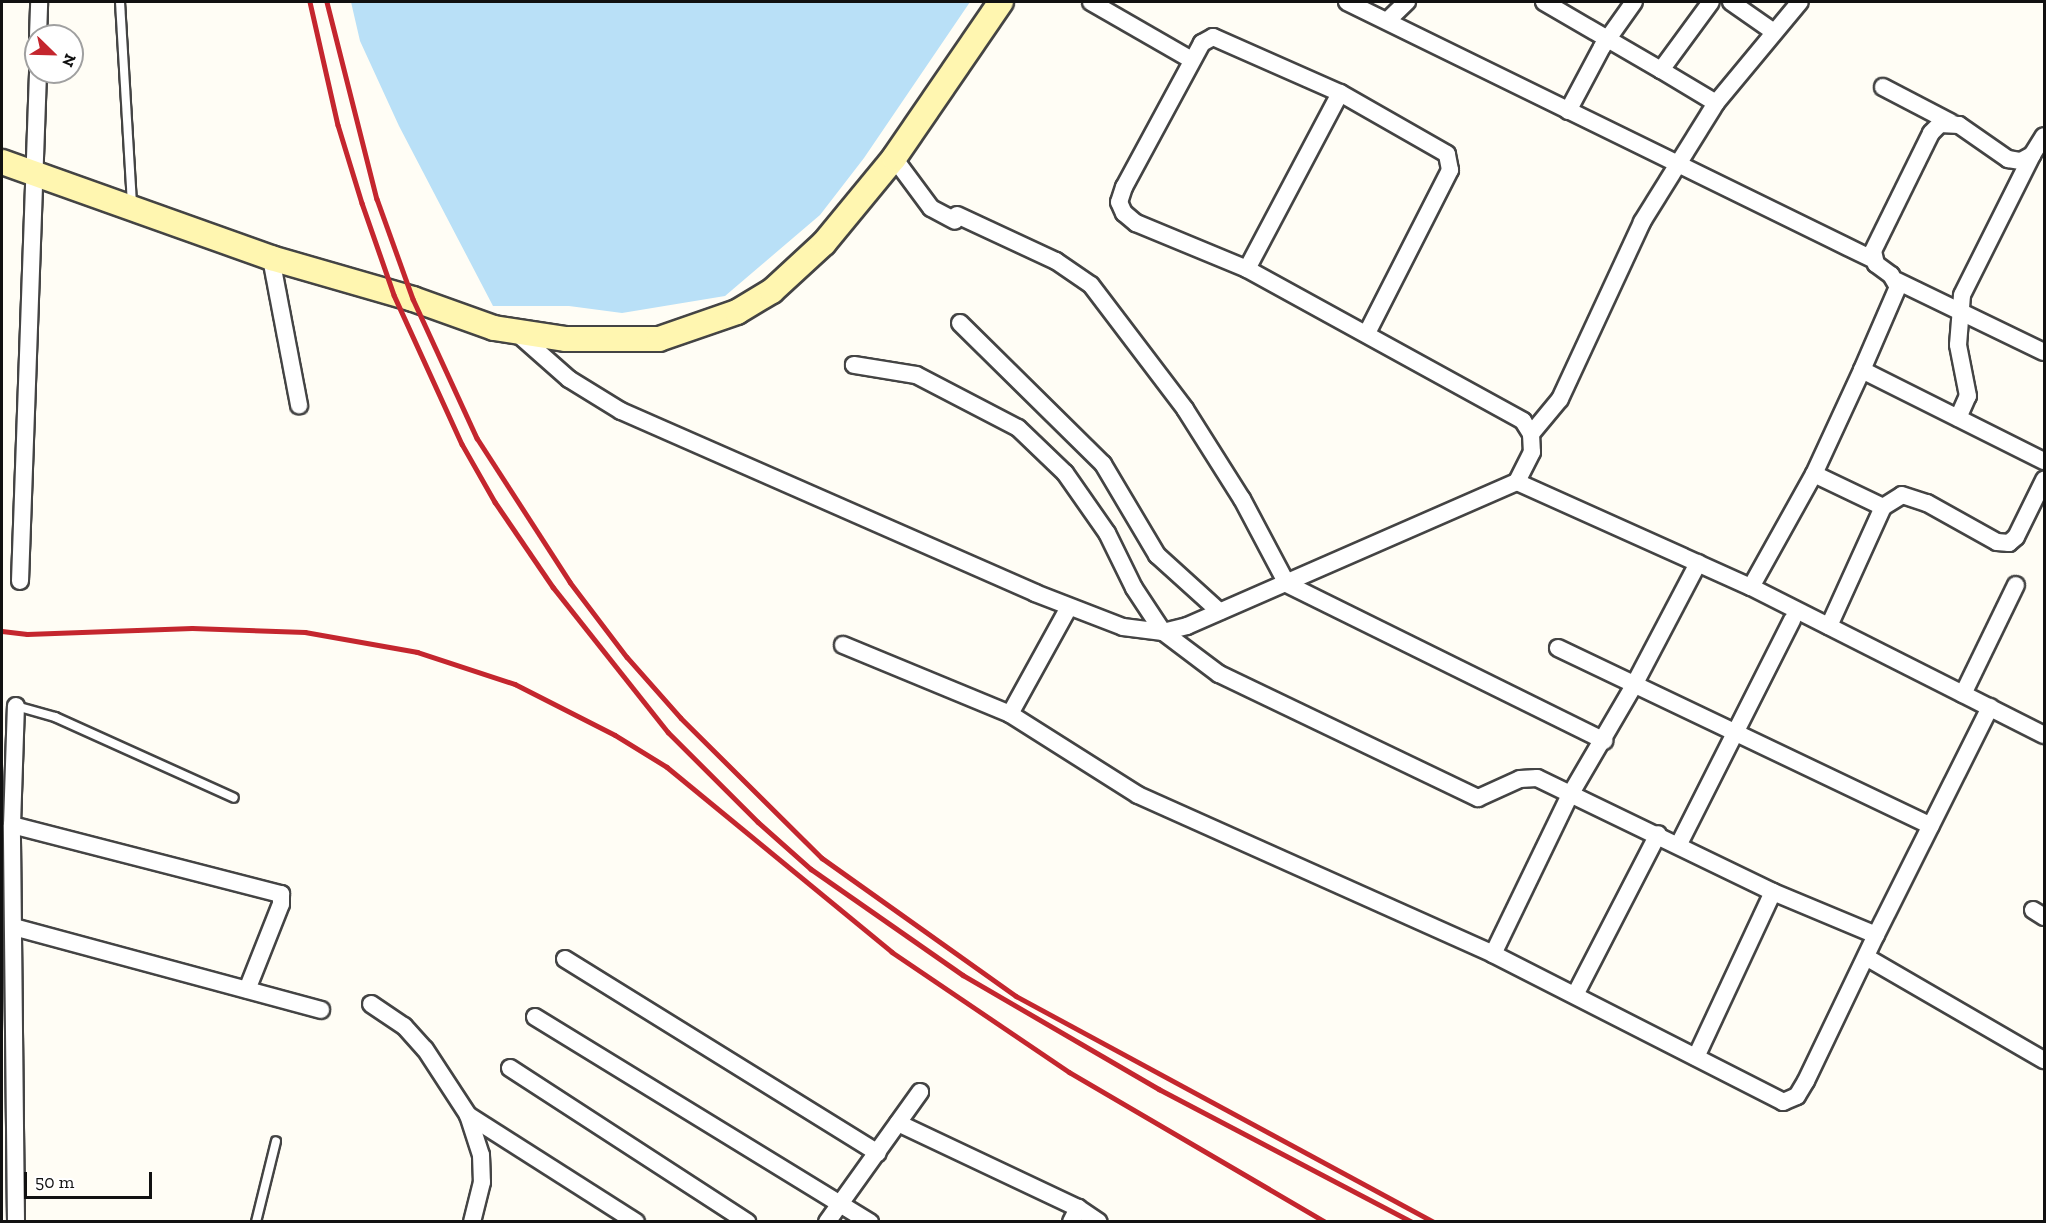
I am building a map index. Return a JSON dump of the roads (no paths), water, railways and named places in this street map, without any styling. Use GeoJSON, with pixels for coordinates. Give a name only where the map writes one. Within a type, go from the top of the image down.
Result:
{"type":"FeatureCollection","features":[{"type":"Feature","properties":{"kind":"main road"},"geometry":{"type":"LineString","coordinates":[[2,162],[132,206],[271,258],[518,334],[596,341],[659,339],[737,312],[772,291],[824,243],[894,158],[1001,2]]}},
{"type":"Feature","properties":{"kind":"street"},"geometry":{"type":"LineString","coordinates":[[38,24],[39,2]]}},
{"type":"Feature","properties":{"kind":"street"},"geometry":{"type":"LineString","coordinates":[[1091,2],[1192,60]]}},
{"type":"Feature","properties":{"kind":"street"},"geometry":{"type":"LineString","coordinates":[[1347,2],[1872,259],[1897,281],[2044,352]]}},
{"type":"Feature","properties":{"kind":"street"},"geometry":{"type":"LineString","coordinates":[[1387,21],[1407,2]]}},
{"type":"Feature","properties":{"kind":"street"},"geometry":{"type":"LineString","coordinates":[[1544,2],[1716,103]]}},
{"type":"Feature","properties":{"kind":"street"},"geometry":{"type":"LineString","coordinates":[[1568,111],[1607,40],[1634,2]]}},
{"type":"Feature","properties":{"kind":"street"},"geometry":{"type":"LineString","coordinates":[[1661,70],[1711,2]]}},
{"type":"Feature","properties":{"kind":"street"},"geometry":{"type":"LineString","coordinates":[[1731,2],[1774,32]]}},
{"type":"Feature","properties":{"kind":"street"},"geometry":{"type":"LineString","coordinates":[[1531,434],[1560,399],[1642,222],[1679,166],[1716,103],[1800,2]]}},
{"type":"Feature","properties":{"kind":"street"},"geometry":{"type":"LineString","coordinates":[[518,334],[570,379],[621,411],[1069,608],[1123,627],[1162,632],[1187,626],[1287,584],[1517,482],[1532,452],[1531,434],[1523,421],[1248,269],[1136,223],[1124,213],[1119,202],[1192,60],[1202,43],[1213,37],[1341,93],[1447,154],[1450,170],[1367,333]]}},
{"type":"Feature","properties":{"kind":"street"},"geometry":{"type":"LineString","coordinates":[[20,581],[38,84]]}},
{"type":"Feature","properties":{"kind":"street"},"geometry":{"type":"LineString","coordinates":[[1883,87],[1950,122],[2008,159],[2021,161],[2032,155]]}},
{"type":"Feature","properties":{"kind":"street"},"geometry":{"type":"LineString","coordinates":[[1248,269],[1341,93]]}},
{"type":"Feature","properties":{"kind":"street"},"geometry":{"type":"LineString","coordinates":[[1872,259],[1931,133],[1940,124],[1950,122]]}},
{"type":"Feature","properties":{"kind":"street"},"geometry":{"type":"LineString","coordinates":[[1958,418],[1968,396],[1958,345],[1962,295],[2032,155],[2044,136]]}},
{"type":"Feature","properties":{"kind":"street"},"geometry":{"type":"LineString","coordinates":[[894,158],[931,208],[1056,261],[1091,285],[1185,409],[1242,499],[1287,584],[1604,741]]}},
{"type":"Feature","properties":{"kind":"street"},"geometry":{"type":"LineString","coordinates":[[271,258],[298,405]]}},
{"type":"Feature","properties":{"kind":"street"},"geometry":{"type":"LineString","coordinates":[[1751,587],[1814,474],[1893,302],[1897,281]]}},
{"type":"Feature","properties":{"kind":"street"},"geometry":{"type":"LineString","coordinates":[[960,323],[1103,464],[1157,555],[1219,611]]}},
{"type":"Feature","properties":{"kind":"street"},"geometry":{"type":"LineString","coordinates":[[854,365],[916,375],[1018,428],[1065,473],[1107,533],[1134,588],[1162,632],[1218,674],[1306,712],[1478,798],[1520,779],[1537,778],[1658,834],[1773,892],[1876,935]]}},
{"type":"Feature","properties":{"kind":"street"},"geometry":{"type":"LineString","coordinates":[[1862,370],[2044,461]]}},
{"type":"Feature","properties":{"kind":"street"},"geometry":{"type":"LineString","coordinates":[[1814,474],[1883,507]]}},
{"type":"Feature","properties":{"kind":"street"},"geometry":{"type":"LineString","coordinates":[[1829,626],[1883,507],[1902,495],[1927,503],[1997,542],[2009,543],[2016,537],[2044,480]]}},
{"type":"Feature","properties":{"kind":"street"},"geometry":{"type":"LineString","coordinates":[[1517,482],[1751,587],[2044,735]]}},
{"type":"Feature","properties":{"kind":"street"},"geometry":{"type":"LineString","coordinates":[[1493,954],[1570,795],[1604,741],[1698,563]]}},
{"type":"Feature","properties":{"kind":"street"},"geometry":{"type":"LineString","coordinates":[[1963,694],[2016,585]]}},
{"type":"Feature","properties":{"kind":"street"},"geometry":{"type":"LineString","coordinates":[[1010,714],[1069,608]]}},
{"type":"Feature","properties":{"kind":"street"},"geometry":{"type":"LineString","coordinates":[[1678,844],[1736,736],[1792,620]]}},
{"type":"Feature","properties":{"kind":"street"},"geometry":{"type":"LineString","coordinates":[[843,645],[1010,714],[1138,795],[1493,954],[1783,1102],[1797,1096],[1990,707]]}},
{"type":"Feature","properties":{"kind":"street"},"geometry":{"type":"LineString","coordinates":[[1558,648],[1633,687],[1931,826]]}},
{"type":"Feature","properties":{"kind":"street"},"geometry":{"type":"LineString","coordinates":[[16,706],[8,896],[14,927],[16,1221]]}},
{"type":"Feature","properties":{"kind":"street"},"geometry":{"type":"LineString","coordinates":[[12,825],[281,894],[281,904],[246,990]]}},
{"type":"Feature","properties":{"kind":"street"},"geometry":{"type":"LineString","coordinates":[[1575,995],[1658,834]]}},
{"type":"Feature","properties":{"kind":"street"},"geometry":{"type":"LineString","coordinates":[[1696,1058],[1773,892]]}},
{"type":"Feature","properties":{"kind":"street"},"geometry":{"type":"LineString","coordinates":[[14,927],[321,1010]]}},
{"type":"Feature","properties":{"kind":"street"},"geometry":{"type":"LineString","coordinates":[[1866,957],[2044,1060]]}},
{"type":"Feature","properties":{"kind":"street"},"geometry":{"type":"LineString","coordinates":[[565,958],[878,1153]]}},
{"type":"Feature","properties":{"kind":"street"},"geometry":{"type":"LineString","coordinates":[[371,1004],[404,1026],[425,1048],[445,1086],[468,1116],[481,1155],[482,1182],[471,1221]]}},
{"type":"Feature","properties":{"kind":"street"},"geometry":{"type":"LineString","coordinates":[[535,1017],[870,1221]]}},
{"type":"Feature","properties":{"kind":"street"},"geometry":{"type":"LineString","coordinates":[[510,1068],[747,1221]]}},
{"type":"Feature","properties":{"kind":"street"},"geometry":{"type":"LineString","coordinates":[[827,1221],[920,1092]]}},
{"type":"Feature","properties":{"kind":"street"},"geometry":{"type":"LineString","coordinates":[[468,1116],[636,1221]]}},
{"type":"Feature","properties":{"kind":"street"},"geometry":{"type":"LineString","coordinates":[[898,1124],[1075,1215],[1099,1221]]}},
{"type":"Feature","properties":{"kind":"lane"},"geometry":{"type":"LineString","coordinates":[[120,2],[132,206]]}},
{"type":"Feature","properties":{"kind":"lane"},"geometry":{"type":"LineString","coordinates":[[16,706],[55,717],[234,798]]}},
{"type":"Feature","properties":{"kind":"lane"},"geometry":{"type":"LineString","coordinates":[[256,1221],[276,1141]]}},
{"type":"Feature","properties":{"kind":"water"},"geometry":{"type":"Polygon","coordinates":[[[351,2],[970,2],[864,158],[820,215],[725,296],[622,313],[569,306],[493,306],[399,126],[360,41],[351,2]]]}},
{"type":"Feature","properties":{"kind":"railway"},"geometry":{"type":"LineString","coordinates":[[310,2],[338,125],[362,203],[394,295],[462,444],[495,502],[553,587],[668,732],[758,822],[811,869],[963,975],[1159,1089],[1412,1222]]}},
{"type":"Feature","properties":{"kind":"railway"},"geometry":{"type":"LineString","coordinates":[[327,2],[377,199],[413,299],[477,438],[570,582],[627,657],[681,718],[822,858],[1016,996],[1434,1222]]}},
{"type":"Feature","properties":{"kind":"railway"},"geometry":{"type":"LineString","coordinates":[[2,631],[27,634],[192,628],[305,632],[417,652],[515,684],[615,735],[667,767],[892,952],[1069,1072],[1326,1222]]}}]}
